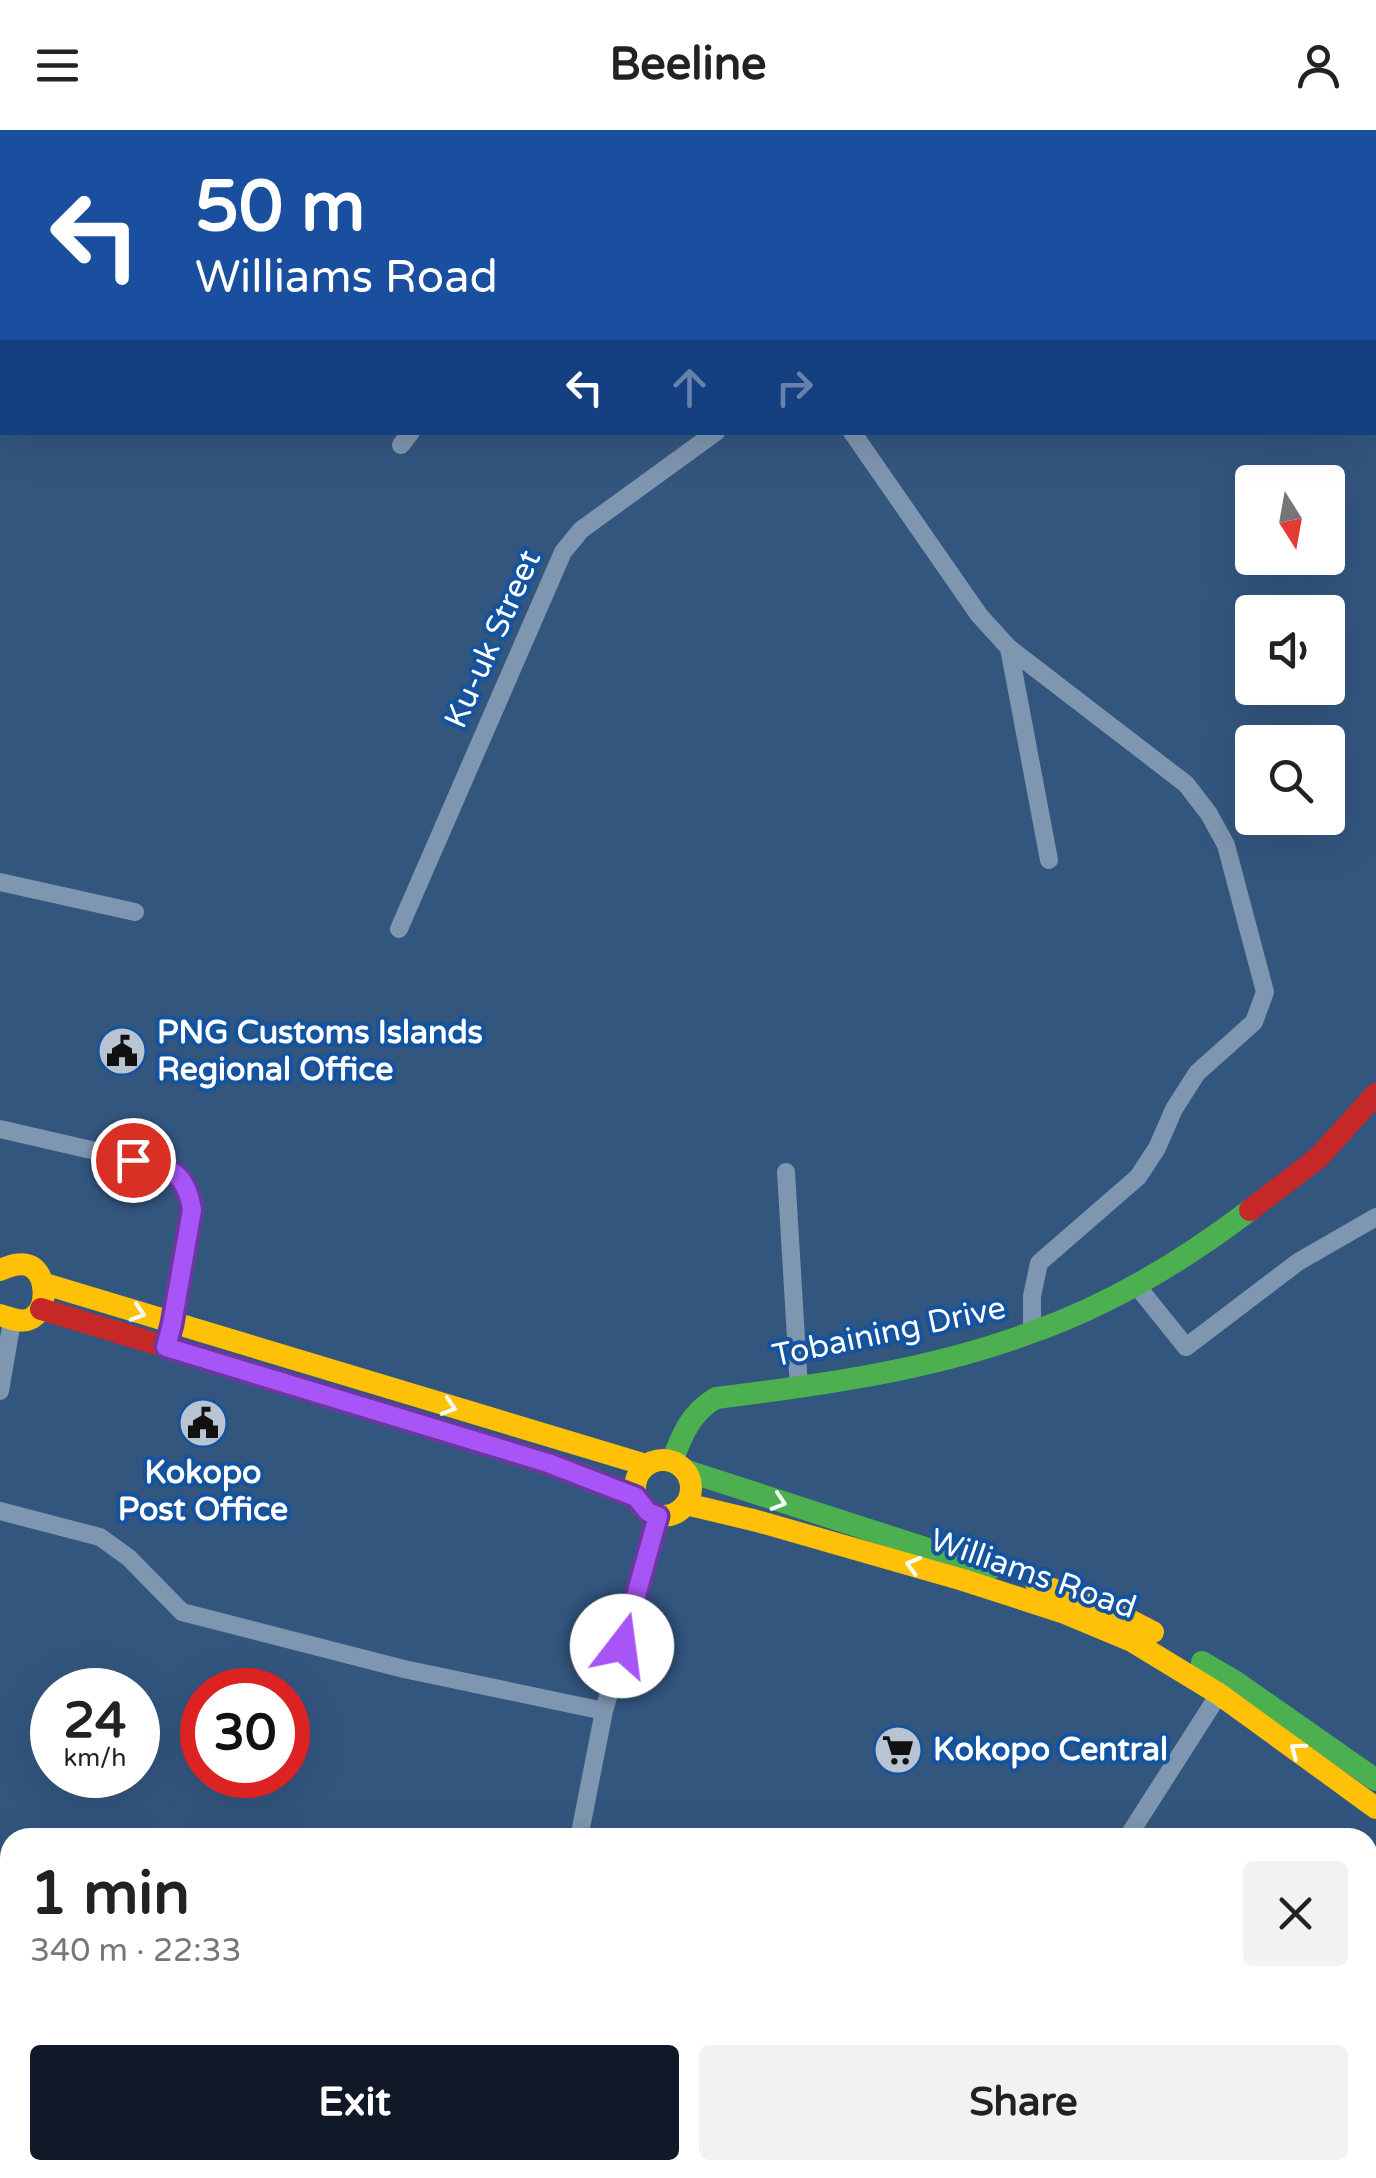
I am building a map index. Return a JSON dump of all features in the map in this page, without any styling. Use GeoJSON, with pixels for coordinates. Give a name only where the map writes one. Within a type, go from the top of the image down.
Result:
{"type":"FeatureCollection","features":[{"type":"Feature","properties":{"kind":"main road","name":"Tobaining Drive"},"geometry":{"type":"LineString","coordinates":[[679,1466],[690,1418],[705,1403],[896,1370],[967,1353],[1032,1333],[1137,1286],[1210,1241],[1318,1158],[1376,1094]]}},
{"type":"Feature","properties":{"kind":"main road","name":"Williams Road"},"geometry":{"type":"LineString","coordinates":[[0,1270],[18,1264],[30,1267],[45,1284],[169,1336],[548,1463],[636,1497],[648,1512],[658,1516]]}},
{"type":"Feature","properties":{"kind":"main road"},"geometry":{"type":"LineString","coordinates":[[6,1318],[23,1320],[33,1316],[44,1302],[45,1284]]}},
{"type":"Feature","properties":{"kind":"main road","name":"Williams Road"},"geometry":{"type":"LineString","coordinates":[[40,1309],[169,1336],[646,1465],[663,1459],[1076,1596],[1144,1626],[1236,1682],[1375,1777]]}},
{"type":"Feature","properties":{"kind":"main road"},"geometry":{"type":"LineString","coordinates":[[636,1497],[634,1485],[646,1465]]}},
{"type":"Feature","properties":{"kind":"main road"},"geometry":{"type":"LineString","coordinates":[[658,1516],[674,1514],[691,1494],[691,1482],[679,1466]]}},
{"type":"Feature","properties":{"kind":"main road","name":"Williams Road"},"geometry":{"type":"LineString","coordinates":[[686,1504],[1038,1603],[1132,1641],[1219,1694],[1376,1808]]}},
{"type":"Feature","properties":{"kind":"street","name":"Ku-uk Street"},"geometry":{"type":"LineString","coordinates":[[399,929],[564,552],[581,530],[712,435]]}},
{"type":"Feature","properties":{"kind":"street"},"geometry":{"type":"LineString","coordinates":[[854,435],[979,616],[1010,648],[1186,784],[1209,814],[1226,845],[1265,992],[1254,1022],[1197,1073],[1138,1177],[1039,1263],[1032,1296],[1032,1333]]}},
{"type":"Feature","properties":{"kind":"street"},"geometry":{"type":"LineString","coordinates":[[1010,648],[1049,860]]}},
{"type":"Feature","properties":{"kind":"street"},"geometry":{"type":"LineString","coordinates":[[0,882],[135,912]]}},
{"type":"Feature","properties":{"kind":"street"},"geometry":{"type":"LineString","coordinates":[[0,1129],[166,1167],[184,1181],[192,1210],[169,1336]]}},
{"type":"Feature","properties":{"kind":"street"},"geometry":{"type":"LineString","coordinates":[[786,1172],[799,1388]]}},
{"type":"Feature","properties":{"kind":"street"},"geometry":{"type":"LineString","coordinates":[[1137,1286],[1186,1346],[1298,1262],[1376,1217]]}},
{"type":"Feature","properties":{"kind":"street"},"geometry":{"type":"LineString","coordinates":[[0,1390],[6,1318]]}},
{"type":"Feature","properties":{"kind":"street"},"geometry":{"type":"LineString","coordinates":[[0,1511],[100,1538],[117,1547],[182,1612],[404,1669],[604,1711]]}},
{"type":"Feature","properties":{"kind":"street"},"geometry":{"type":"LineString","coordinates":[[581,1828],[604,1711],[658,1516]]}},
{"type":"Feature","properties":{"kind":"street"},"geometry":{"type":"LineString","coordinates":[[1134,1828],[1219,1694]]}},
{"type":"Feature","properties":{"kind":"traffic: fast"},"geometry":{"type":"LineString","coordinates":[[672,1461],[694,1417],[716,1398],[915,1366],[1030,1333],[1145,1280],[1250,1210]]}},
{"type":"Feature","properties":{"kind":"traffic: fast"},"geometry":{"type":"LineString","coordinates":[[457,1435],[586,1476],[636,1497]]}},
{"type":"Feature","properties":{"kind":"traffic: fast"},"geometry":{"type":"LineString","coordinates":[[687,1471],[990,1569]]}},
{"type":"Feature","properties":{"kind":"traffic: fast"},"geometry":{"type":"LineString","coordinates":[[1202,1662],[1376,1780]]}},
{"type":"Feature","properties":{"kind":"traffic: slow"},"geometry":{"type":"LineString","coordinates":[[0,1270],[28,1265],[41,1278],[44,1292],[41,1307],[32,1318],[20,1320],[0,1315]]}},
{"type":"Feature","properties":{"kind":"traffic: slow"},"geometry":{"type":"LineString","coordinates":[[45,1284],[646,1465]]}},
{"type":"Feature","properties":{"kind":"traffic: slow"},"geometry":{"type":"LineString","coordinates":[[663,1460],[683,1468],[691,1488],[683,1508],[663,1516],[643,1508],[635,1488],[643,1468],[663,1460]]}},
{"type":"Feature","properties":{"kind":"traffic: slow"},"geometry":{"type":"LineString","coordinates":[[686,1504],[963,1580],[1065,1613],[1132,1641],[1219,1694],[1376,1808]]}},
{"type":"Feature","properties":{"kind":"traffic: slow"},"geometry":{"type":"LineString","coordinates":[[1036,1583],[1108,1609],[1153,1632]]}},
{"type":"Feature","properties":{"kind":"traffic: jam"},"geometry":{"type":"LineString","coordinates":[[1250,1210],[1318,1158],[1376,1094]]}},
{"type":"Feature","properties":{"kind":"traffic: jam"},"geometry":{"type":"LineString","coordinates":[[41,1309],[457,1435]]}},
{"type":"Feature","properties":{"kind":"place","name":"PNG Customs Islands Regional Office"},"geometry":{"type":"Point","coordinates":[122,1051]}},
{"type":"Feature","properties":{"kind":"place","name":"Kokopo Post Office"},"geometry":{"type":"Point","coordinates":[203,1423]}},
{"type":"Feature","properties":{"kind":"place","name":"Kokopo Central"},"geometry":{"type":"Point","coordinates":[898,1750]}},
{"type":"Feature","properties":{"kind":"route"},"geometry":{"type":"LineString","coordinates":[[133,1160],[166,1167],[176,1174],[184,1181],[192,1210],[166,1347],[586,1476],[636,1497],[641,1506],[658,1516],[622,1646]]}}]}
